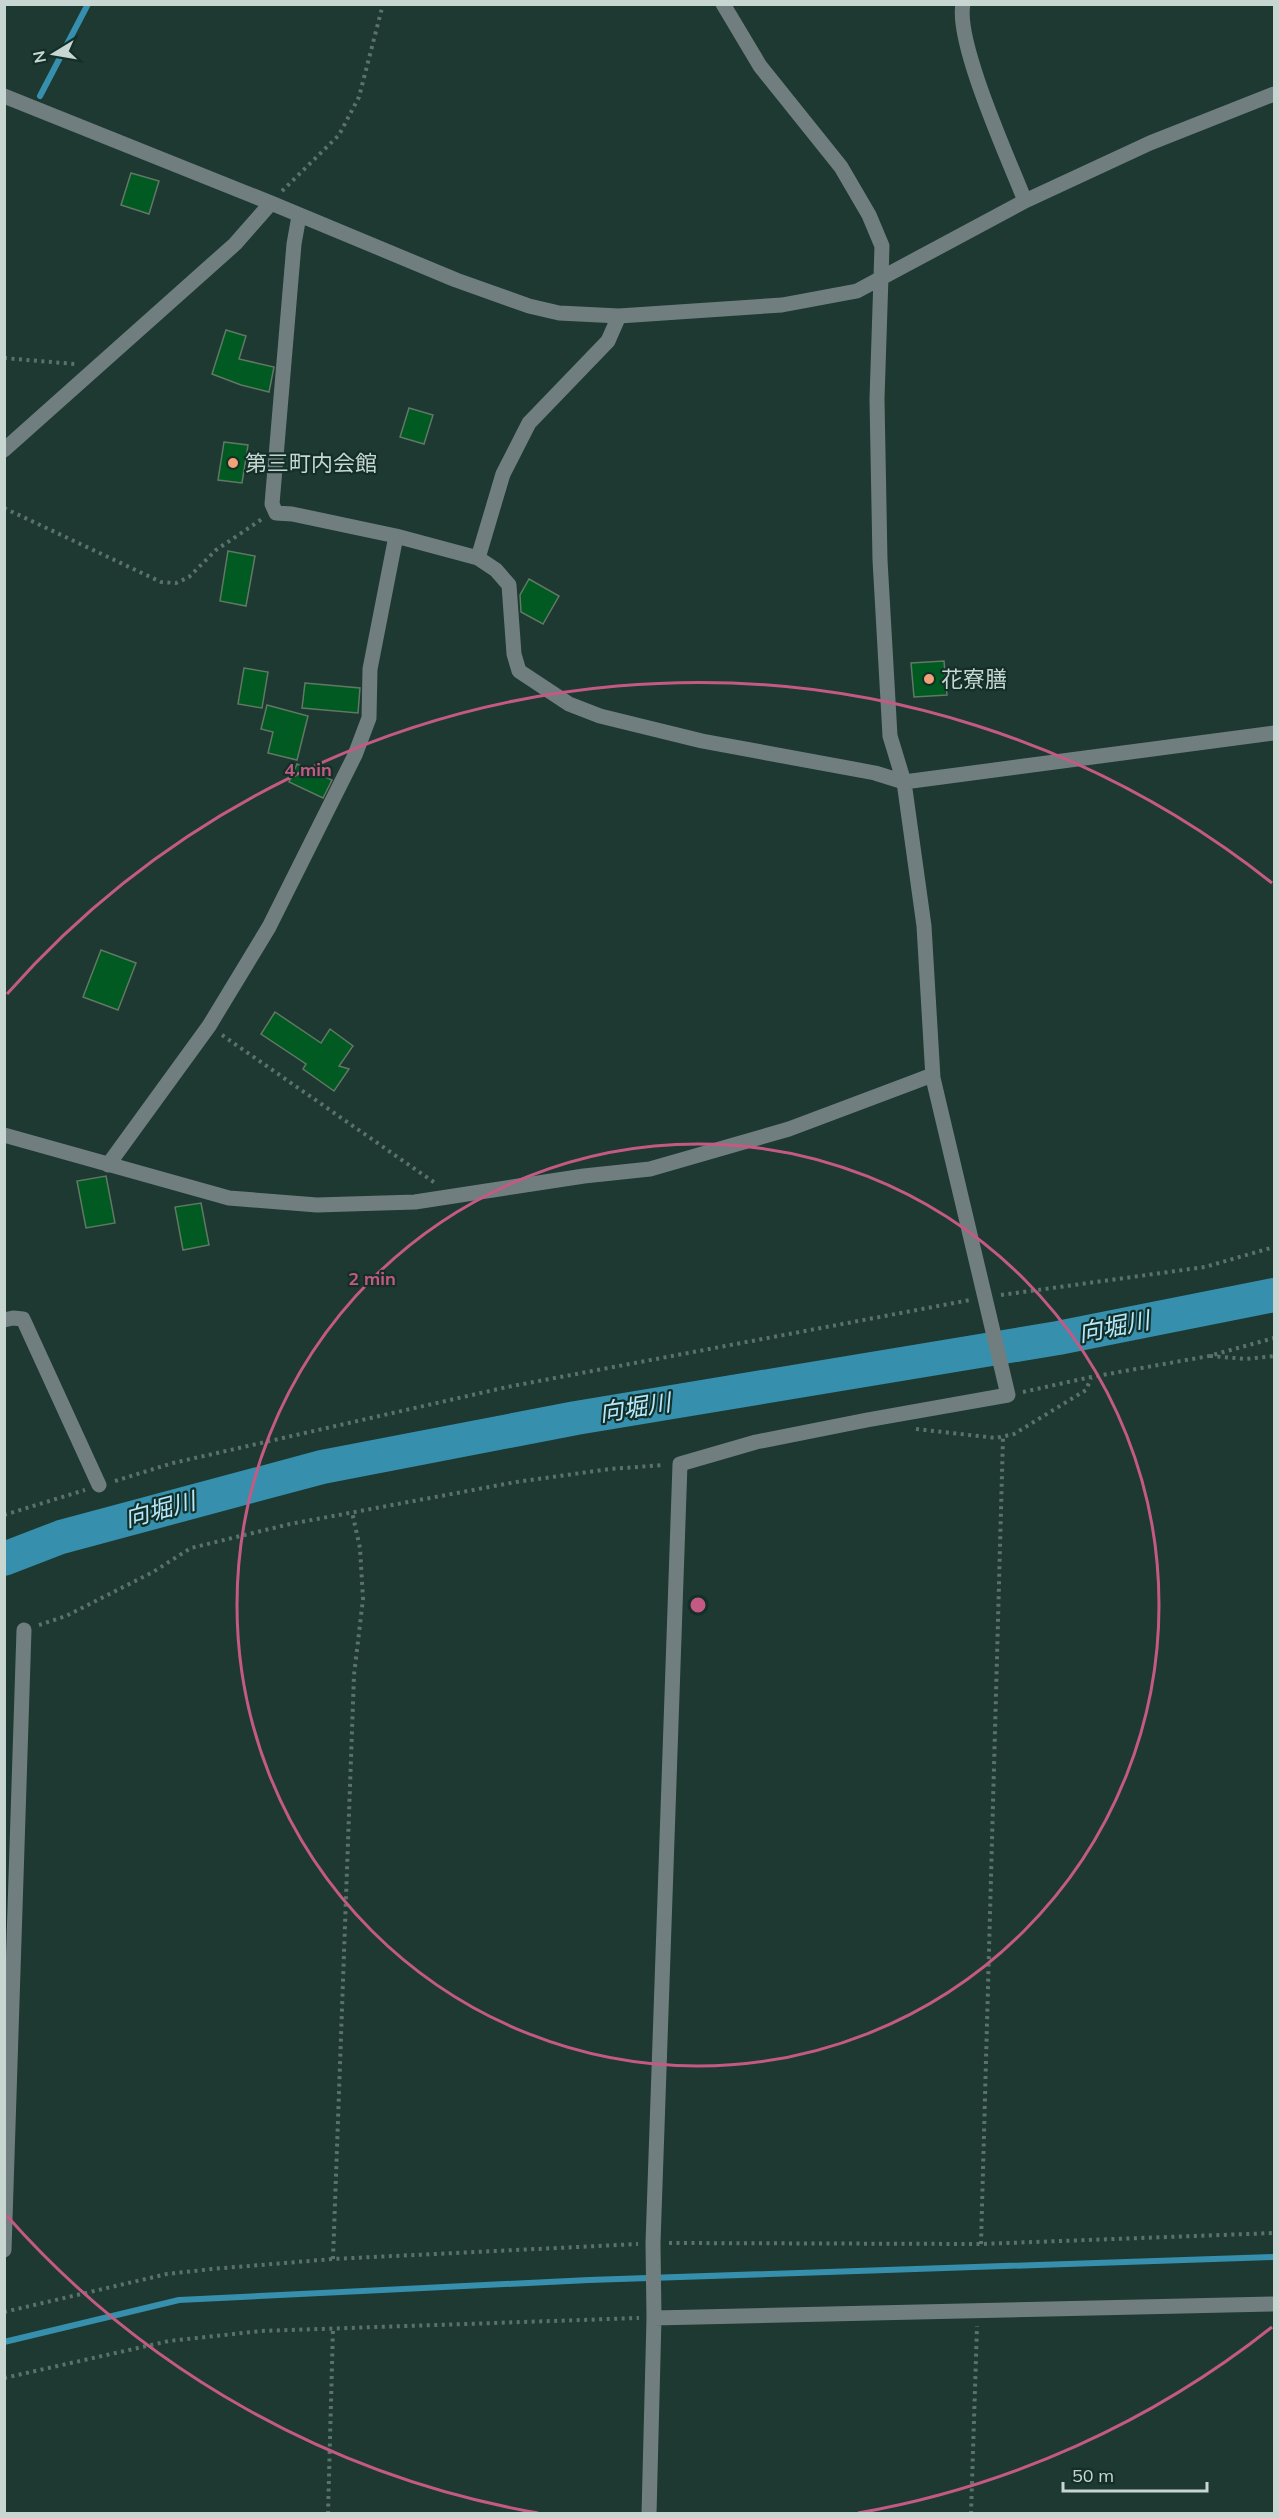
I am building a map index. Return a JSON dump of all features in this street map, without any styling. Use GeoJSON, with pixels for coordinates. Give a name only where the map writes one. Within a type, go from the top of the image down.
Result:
{"type":"FeatureCollection","features":[{"type":"Feature","properties":{"kind":"street"},"geometry":{"type":"LineString","coordinates":[[649,2514],[654,2250],[680,1464],[756,1442],[1006,1389],[933,1078],[924,926],[904,782],[890,736],[881,583],[877,399],[882,246],[869,215],[841,167],[760,66],[723,4]]}},
{"type":"Feature","properties":{"kind":"street"},"geometry":{"type":"LineString","coordinates":[[963,4],[961,11],[964,35],[972,64],[1025,201]]}},
{"type":"Feature","properties":{"kind":"street"},"geometry":{"type":"LineString","coordinates":[[4,96],[456,280],[529,306],[559,313],[619,316],[782,305],[857,291],[1025,201],[1150,143],[1275,94]]}},
{"type":"Feature","properties":{"kind":"street"},"geometry":{"type":"LineString","coordinates":[[4,450],[235,244],[271,203]]}},
{"type":"Feature","properties":{"kind":"street"},"geometry":{"type":"LineString","coordinates":[[299,216],[294,244],[272,504],[276,513],[292,514],[396,536],[478,558],[496,570],[509,585],[513,643],[519,671],[569,704],[600,716],[702,741],[875,773],[904,782],[1275,733]]}},
{"type":"Feature","properties":{"kind":"street"},"geometry":{"type":"LineString","coordinates":[[478,558],[503,474],[529,423],[608,341],[619,316]]}},
{"type":"Feature","properties":{"kind":"street"},"geometry":{"type":"LineString","coordinates":[[108,1165],[209,1026],[269,927],[355,755],[369,718],[369,669],[396,536]]}},
{"type":"Feature","properties":{"kind":"street"},"geometry":{"type":"LineString","coordinates":[[4,1135],[229,1198],[317,1205],[415,1202],[584,1176],[650,1169],[789,1129],[927,1077],[933,1078]]}},
{"type":"Feature","properties":{"kind":"street"},"geometry":{"type":"LineString","coordinates":[[4,1320],[23,1319],[99,1485]]}},
{"type":"Feature","properties":{"kind":"street"},"geometry":{"type":"LineString","coordinates":[[4,2250],[24,1630]]}},
{"type":"Feature","properties":{"kind":"street"},"geometry":{"type":"LineString","coordinates":[[654,2312],[977,2310],[1275,2304]]}},
{"type":"Feature","properties":{"kind":"path"},"geometry":{"type":"LineString","coordinates":[[271,203],[339,135],[358,97],[383,4]]}},
{"type":"Feature","properties":{"kind":"path"},"geometry":{"type":"LineString","coordinates":[[4,358],[73,363],[90,374]]}},
{"type":"Feature","properties":{"kind":"path"},"geometry":{"type":"LineString","coordinates":[[4,508],[161,582],[176,583],[189,577],[216,550],[255,522],[276,513]]}},
{"type":"Feature","properties":{"kind":"path"},"geometry":{"type":"LineString","coordinates":[[209,1026],[454,1197]]}},
{"type":"Feature","properties":{"kind":"path"},"geometry":{"type":"LineString","coordinates":[[4,1515],[173,1463],[507,1387],[1205,1267],[1275,1247]]}},
{"type":"Feature","properties":{"kind":"path"},"geometry":{"type":"LineString","coordinates":[[1006,1389],[1209,1356],[1275,1338]]}},
{"type":"Feature","properties":{"kind":"path"},"geometry":{"type":"LineString","coordinates":[[1209,1356],[1246,1359],[1275,1356]]}},
{"type":"Feature","properties":{"kind":"path"},"geometry":{"type":"LineString","coordinates":[[913,1429],[996,1438],[1014,1434],[1086,1390],[1091,1377]]}},
{"type":"Feature","properties":{"kind":"path"},"geometry":{"type":"LineString","coordinates":[[981,2244],[1003,1437]]}},
{"type":"Feature","properties":{"kind":"path"},"geometry":{"type":"LineString","coordinates":[[24,1630],[66,1616],[153,1572],[191,1548],[290,1524],[516,1482],[610,1468],[680,1464]]}},
{"type":"Feature","properties":{"kind":"path"},"geometry":{"type":"LineString","coordinates":[[333,2259],[354,1675],[363,1599],[360,1548],[352,1512]]}},
{"type":"Feature","properties":{"kind":"path"},"geometry":{"type":"LineString","coordinates":[[4,2312],[167,2274],[333,2259],[981,2244],[1275,2233]]}},
{"type":"Feature","properties":{"kind":"path"},"geometry":{"type":"LineString","coordinates":[[971,2514],[977,2310]]}},
{"type":"Feature","properties":{"kind":"path"},"geometry":{"type":"LineString","coordinates":[[4,2378],[169,2341],[261,2331],[654,2312]]}},
{"type":"Feature","properties":{"kind":"path"},"geometry":{"type":"LineString","coordinates":[[328,2514],[333,2328]]}},
{"type":"Feature","properties":{"kind":"building"},"geometry":{"type":"Polygon","coordinates":[[[131,173],[159,181],[149,214],[121,205],[131,173]]]}},
{"type":"Feature","properties":{"kind":"building"},"geometry":{"type":"Polygon","coordinates":[[[226,330],[246,336],[239,359],[274,367],[269,392],[212,374],[226,330]]]}},
{"type":"Feature","properties":{"kind":"building"},"geometry":{"type":"Polygon","coordinates":[[[409,408],[433,415],[424,444],[400,437],[409,408]]]}},
{"type":"Feature","properties":{"kind":"building","name":"第三町内会館"},"geometry":{"type":"Polygon","coordinates":[[[224,442],[248,445],[242,483],[218,480],[224,442]]]}},
{"type":"Feature","properties":{"kind":"building"},"geometry":{"type":"Polygon","coordinates":[[[228,551],[255,556],[246,606],[220,601],[228,551]]]}},
{"type":"Feature","properties":{"kind":"building"},"geometry":{"type":"Polygon","coordinates":[[[529,579],[559,596],[543,624],[521,612],[520,595],[529,579]]]}},
{"type":"Feature","properties":{"kind":"building","name":"花寮膳"},"geometry":{"type":"Polygon","coordinates":[[[944,661],[947,695],[914,697],[911,663],[944,661]]]}},
{"type":"Feature","properties":{"kind":"building"},"geometry":{"type":"Polygon","coordinates":[[[244,668],[268,672],[262,708],[238,704],[244,668]]]}},
{"type":"Feature","properties":{"kind":"building"},"geometry":{"type":"Polygon","coordinates":[[[305,683],[360,688],[358,713],[302,708],[305,683]]]}},
{"type":"Feature","properties":{"kind":"building"},"geometry":{"type":"Polygon","coordinates":[[[267,705],[308,716],[297,760],[268,753],[273,732],[261,729],[267,705]]]}},
{"type":"Feature","properties":{"kind":"building"},"geometry":{"type":"Polygon","coordinates":[[[297,764],[332,780],[323,798],[289,782],[297,764]]]}},
{"type":"Feature","properties":{"kind":"building"},"geometry":{"type":"Polygon","coordinates":[[[101,950],[136,963],[118,1010],[83,997],[101,950]]]}},
{"type":"Feature","properties":{"kind":"building"},"geometry":{"type":"Polygon","coordinates":[[[275,1012],[321,1043],[330,1029],[353,1046],[339,1066],[349,1069],[334,1091],[303,1069],[306,1064],[261,1034],[275,1012]]]}},
{"type":"Feature","properties":{"kind":"building"},"geometry":{"type":"Polygon","coordinates":[[[106,1176],[115,1223],[86,1228],[77,1181],[106,1176]]]}},
{"type":"Feature","properties":{"kind":"building"},"geometry":{"type":"Polygon","coordinates":[[[201,1203],[209,1245],[183,1250],[175,1207],[201,1203]]]}},
{"type":"Feature","properties":{"kind":"waterway"},"geometry":{"type":"LineString","coordinates":[[40,96],[88,4]]}},
{"type":"Feature","properties":{"kind":"waterway","name":"向堀川"},"geometry":{"type":"LineString","coordinates":[[4,1559],[61,1537],[322,1467],[576,1418],[1058,1338],[1274,1295]]}},
{"type":"Feature","properties":{"kind":"waterway"},"geometry":{"type":"LineString","coordinates":[[4,2342],[179,2300],[589,2280],[1274,2257]]}},
{"type":"Feature","properties":{"kind":"place","name":"第三町内会館"},"geometry":{"type":"Point","coordinates":[233,463]}},
{"type":"Feature","properties":{"kind":"place","name":"花寮膳"},"geometry":{"type":"Point","coordinates":[929,679]}}]}
